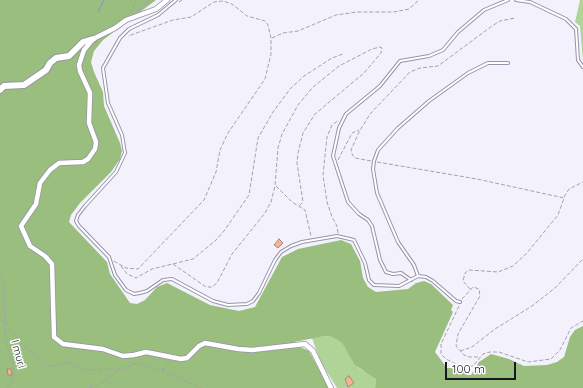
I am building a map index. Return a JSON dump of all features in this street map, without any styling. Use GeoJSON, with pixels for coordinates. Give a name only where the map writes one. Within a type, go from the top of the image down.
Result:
{"type":"FeatureCollection","features":[{"type":"Feature","properties":{"kind":"street"},"geometry":{"type":"LineString","coordinates":[[0,90],[4,86],[24,85],[46,70],[50,63],[56,58],[69,56],[83,42],[93,39],[115,28],[126,20],[156,9],[167,0]]}},
{"type":"Feature","properties":{"kind":"street"},"geometry":{"type":"LineString","coordinates":[[93,39],[84,50],[79,65],[80,71],[90,93],[90,124],[96,142],[95,149],[88,159],[83,162],[59,163],[50,170],[40,183],[38,199],[20,228],[30,246],[45,256],[52,264],[54,337],[59,343],[103,349],[123,356],[146,352],[181,359],[187,358],[199,346],[205,343],[252,350],[306,344],[313,351],[331,388]]}},
{"type":"Feature","properties":{"kind":"lane"},"geometry":{"type":"LineString","coordinates":[[176,0],[158,15],[129,29],[123,35],[104,68],[108,103],[122,135],[125,153],[116,172],[85,206],[78,215],[76,221],[109,257],[115,275],[126,290],[134,294],[147,291],[163,280],[172,279],[213,301],[240,305],[253,300],[259,293],[275,260],[281,252],[291,246],[311,240],[337,236],[354,240],[365,263],[369,280],[374,284],[398,286],[404,285],[418,276],[426,277],[433,281],[452,298],[460,302]]}},
{"type":"Feature","properties":{"kind":"lane"},"geometry":{"type":"LineString","coordinates":[[411,280],[401,273],[393,274],[386,272],[382,266],[372,226],[368,220],[359,214],[348,202],[335,168],[333,156],[339,128],[346,114],[380,86],[400,61],[429,56],[443,50],[458,32],[484,10],[508,0]]}},
{"type":"Feature","properties":{"kind":"lane"},"geometry":{"type":"LineString","coordinates":[[516,0],[530,2],[566,19],[576,29],[578,60],[583,67]]}},
{"type":"Feature","properties":{"kind":"lane"},"geometry":{"type":"LineString","coordinates":[[418,276],[414,265],[398,242],[377,192],[374,161],[378,150],[398,128],[429,101],[468,73],[488,63],[508,63]]}},
{"type":"Feature","properties":{"kind":"path"},"geometry":{"type":"LineString","coordinates":[[126,20],[133,9],[136,0]]}},
{"type":"Feature","properties":{"kind":"path"},"geometry":{"type":"LineString","coordinates":[[138,16],[140,7],[148,0]]}},
{"type":"Feature","properties":{"kind":"path"},"geometry":{"type":"LineString","coordinates":[[271,38],[283,33],[298,31],[336,15],[357,12],[394,12],[409,8],[420,0]]}},
{"type":"Feature","properties":{"kind":"path"},"geometry":{"type":"LineString","coordinates":[[121,266],[138,269],[204,200],[212,183],[220,150],[228,132],[265,79],[271,54],[271,38],[268,24],[265,21],[247,16],[232,4],[223,1],[214,2],[192,17],[158,25],[129,35],[123,35]]}},
{"type":"Feature","properties":{"kind":"path"},"geometry":{"type":"LineString","coordinates":[[515,18],[496,24],[438,66],[420,68],[410,72],[370,114],[360,130],[351,150],[352,154],[355,158],[477,179],[564,198]]}},
{"type":"Feature","properties":{"kind":"path"},"geometry":{"type":"LineString","coordinates":[[173,264],[206,287],[214,286],[232,254],[267,209],[275,186],[276,159],[280,141],[289,120],[301,101],[312,88],[339,66],[372,49],[381,47],[381,53],[364,73],[318,112],[302,134],[298,148],[298,163],[303,202],[298,206]]}},
{"type":"Feature","properties":{"kind":"path"},"geometry":{"type":"LineString","coordinates":[[109,257],[121,266],[127,274],[136,278],[152,269],[186,261],[200,255],[224,231],[244,203],[251,188],[258,138],[290,89],[311,70],[342,54]]}},
{"type":"Feature","properties":{"kind":"path"},"geometry":{"type":"LineString","coordinates":[[337,236],[337,226],[332,217],[326,196],[323,175],[324,154],[327,137],[332,126],[346,114]]}},
{"type":"Feature","properties":{"kind":"path"},"geometry":{"type":"LineString","coordinates":[[335,168],[349,137],[354,131],[360,130]]}},
{"type":"Feature","properties":{"kind":"path"},"geometry":{"type":"LineString","coordinates":[[470,289],[463,282],[465,273],[469,270],[498,272],[512,266],[526,254],[558,215],[569,189],[583,183]]}},
{"type":"Feature","properties":{"kind":"path"},"geometry":{"type":"LineString","coordinates":[[275,186],[298,206],[305,210],[312,237],[311,240]]}},
{"type":"Feature","properties":{"kind":"path"},"geometry":{"type":"LineString","coordinates":[[459,352],[472,347],[496,329],[532,306],[555,288],[583,259]]}},
{"type":"Feature","properties":{"kind":"path","name":"I muri"},"geometry":{"type":"LineString","coordinates":[[0,274],[4,281],[5,336],[16,374],[7,388]]}},
{"type":"Feature","properties":{"kind":"path"},"geometry":{"type":"LineString","coordinates":[[480,357],[469,357],[459,352],[456,346],[458,334],[480,296],[479,289],[473,287],[460,302],[441,344],[441,354],[449,362],[462,367],[473,366],[480,357],[490,352],[499,352],[528,362],[551,359],[560,350],[571,328],[583,321]]}},
{"type":"Feature","properties":{"kind":"path"},"geometry":{"type":"LineString","coordinates":[[0,319],[4,321],[24,346],[49,366],[57,366],[68,362],[86,370],[121,369]]}},
{"type":"Feature","properties":{"kind":"path"},"geometry":{"type":"LineString","coordinates":[[160,370],[164,369],[172,358]]}},
{"type":"Feature","properties":{"kind":"path"},"geometry":{"type":"LineString","coordinates":[[89,388],[104,382],[121,369],[137,363],[160,370],[201,388]]}},
{"type":"Feature","properties":{"kind":"green space"},"geometry":{"type":"Polygon","coordinates":[[[0,0],[156,0],[103,40],[94,51],[91,62],[103,92],[104,106],[122,151],[120,159],[111,172],[80,203],[71,215],[69,222],[107,262],[110,274],[130,303],[137,304],[145,300],[157,287],[167,283],[210,305],[239,311],[255,307],[282,257],[298,249],[341,240],[351,244],[360,261],[363,278],[368,287],[376,292],[408,289],[416,283],[424,281],[431,284],[453,305],[451,310],[453,312],[435,352],[447,368],[456,368],[464,371],[467,375],[471,375],[479,362],[491,354],[509,359],[524,366],[547,365],[557,362],[564,357],[570,337],[575,330],[583,326],[583,388],[375,388],[376,379],[355,365],[342,343],[332,337],[325,336],[294,342],[298,346],[309,351],[329,388],[0,388],[0,0]]]}},
{"type":"Feature","properties":{"kind":"green space"},"geometry":{"type":"Polygon","coordinates":[[[580,0],[583,0],[583,61],[580,26],[575,22],[580,0]]]}},
{"type":"Feature","properties":{"kind":"green space"},"geometry":{"type":"Polygon","coordinates":[[[325,336],[332,337],[342,343],[356,365],[376,379],[375,388],[337,388],[320,361],[312,338],[325,336]]]}},
{"type":"Feature","properties":{"kind":"building"},"geometry":{"type":"Polygon","coordinates":[[[279,239],[283,243],[278,248],[274,245],[279,239]]]}},
{"type":"Feature","properties":{"kind":"building"},"geometry":{"type":"Polygon","coordinates":[[[7,369],[11,369],[12,375],[8,375],[7,369]]]}},
{"type":"Feature","properties":{"kind":"building"},"geometry":{"type":"Polygon","coordinates":[[[349,376],[354,383],[348,387],[345,379],[349,376]]]}},
{"type":"Feature","properties":{"kind":"waterway"},"geometry":{"type":"LineString","coordinates":[[98,12],[104,0]]}}]}
